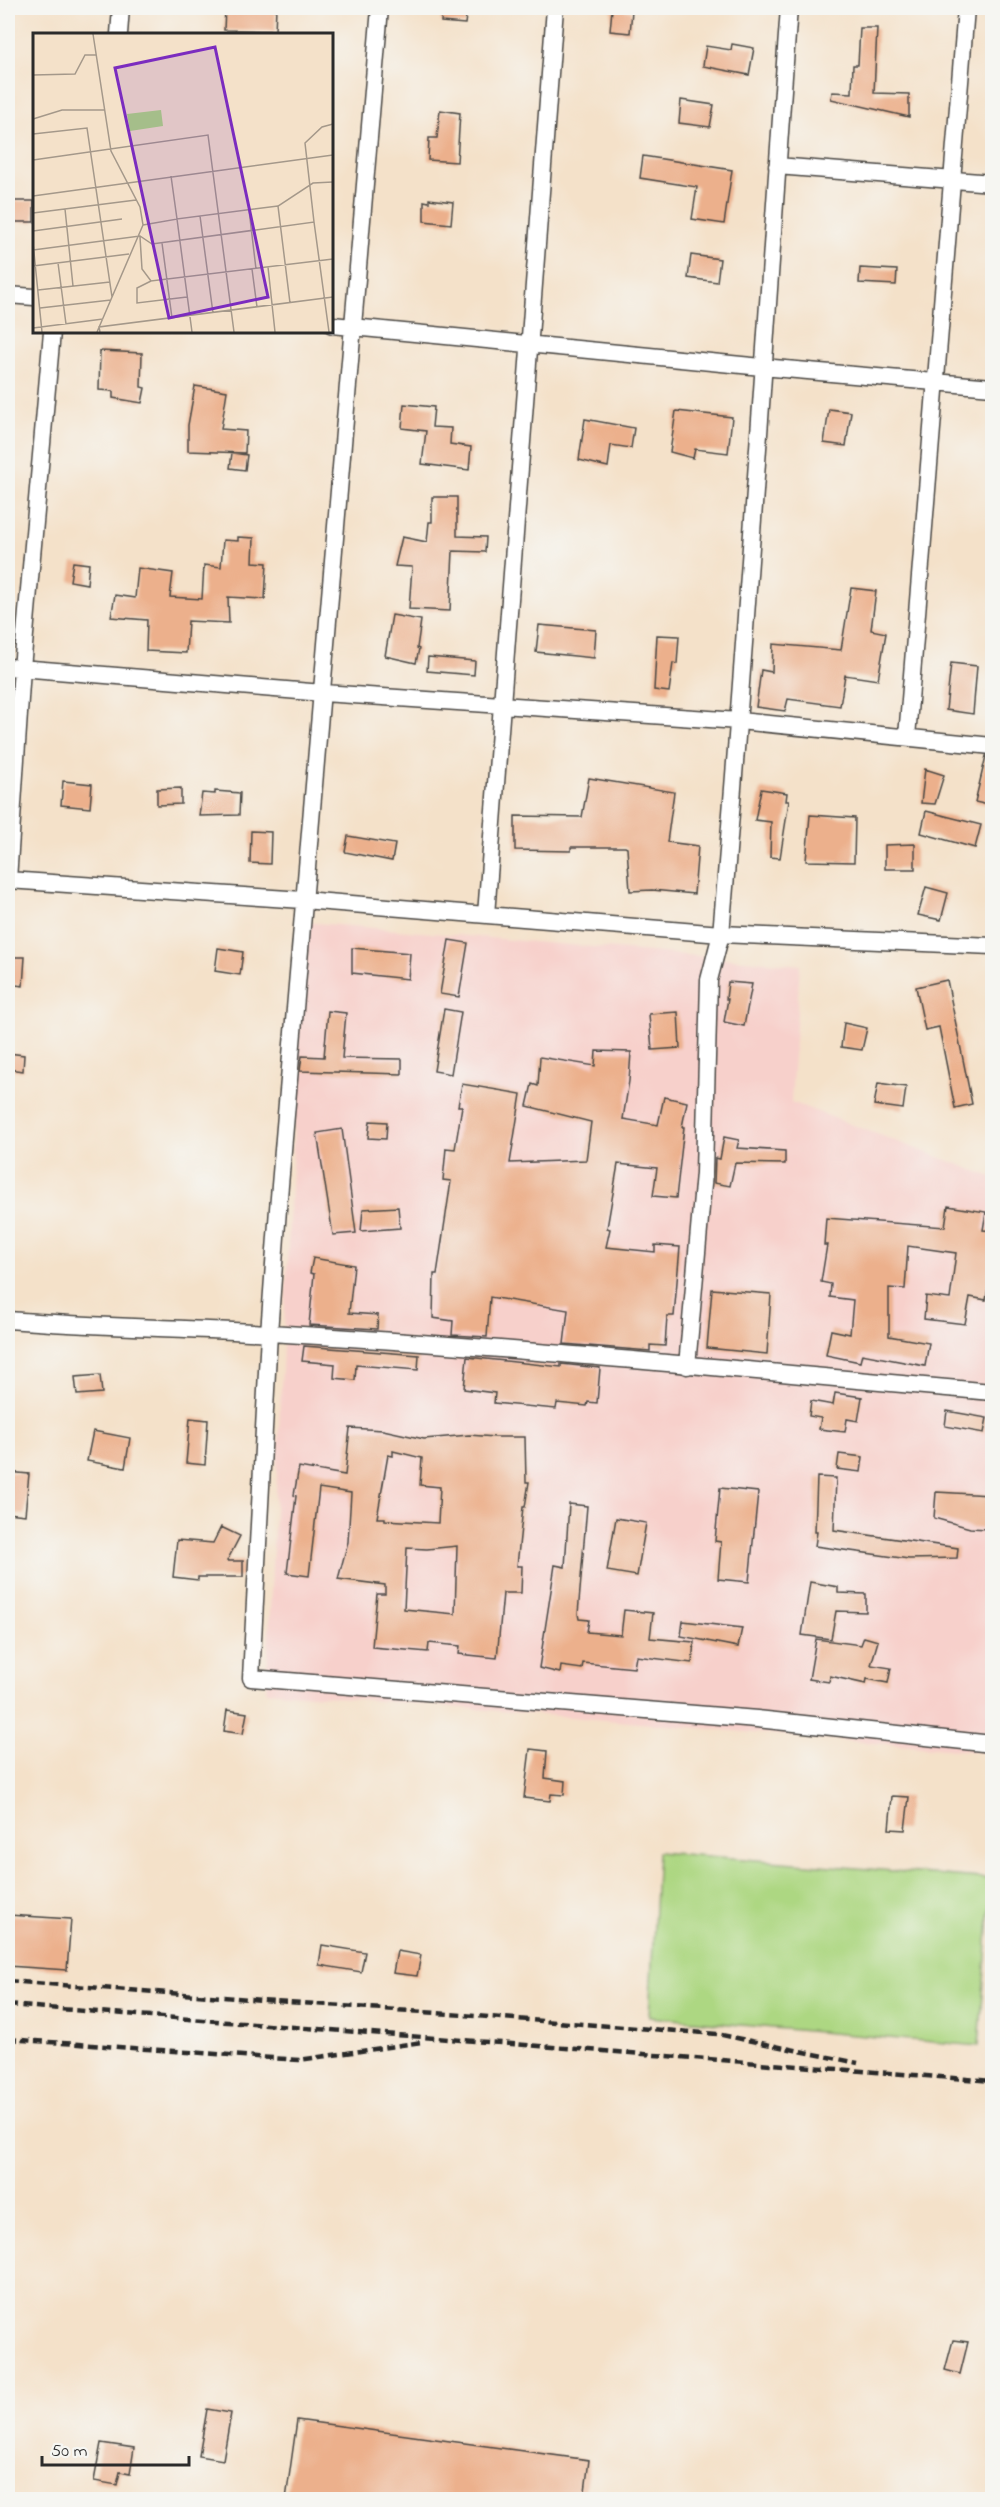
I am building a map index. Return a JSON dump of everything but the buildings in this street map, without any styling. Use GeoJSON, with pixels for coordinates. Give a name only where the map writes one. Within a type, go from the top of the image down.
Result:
{"type":"FeatureCollection","features":[{"type":"Feature","properties":{"kind":"street"},"geometry":{"type":"LineString","coordinates":[[119,33],[120,8]]}},
{"type":"Feature","properties":{"kind":"street"},"geometry":{"type":"LineString","coordinates":[[380,8],[355,327],[303,900],[269,1333],[251,1678],[757,1719],[993,1744]]}},
{"type":"Feature","properties":{"kind":"street"},"geometry":{"type":"LineString","coordinates":[[486,915],[555,8]]}},
{"type":"Feature","properties":{"kind":"street"},"geometry":{"type":"LineString","coordinates":[[687,1365],[704,1173],[709,980],[722,934],[740,722],[762,367],[789,8]]}},
{"type":"Feature","properties":{"kind":"street"},"geometry":{"type":"LineString","coordinates":[[907,737],[966,8]]}},
{"type":"Feature","properties":{"kind":"street"},"geometry":{"type":"LineString","coordinates":[[777,166],[993,183]]}},
{"type":"Feature","properties":{"kind":"street"},"geometry":{"type":"LineString","coordinates":[[8,295],[33,297]]}},
{"type":"Feature","properties":{"kind":"street"},"geometry":{"type":"LineString","coordinates":[[333,325],[993,387]]}},
{"type":"Feature","properties":{"kind":"street"},"geometry":{"type":"LineString","coordinates":[[52,333],[15,668],[8,880],[303,900],[722,934],[993,946]]}},
{"type":"Feature","properties":{"kind":"street"},"geometry":{"type":"LineString","coordinates":[[15,668],[323,693],[740,722],[993,746]]}},
{"type":"Feature","properties":{"kind":"street"},"geometry":{"type":"LineString","coordinates":[[8,1320],[85,1326],[269,1333],[687,1365],[993,1392]]}},
{"type":"Feature","properties":{"kind":"shaded area"},"geometry":{"type":"Polygon","coordinates":[[[304,922],[800,965],[791,1102],[992,1177],[992,1753],[266,1691],[304,922]]]}},
{"type":"Feature","properties":{"kind":"green space"},"geometry":{"type":"Polygon","coordinates":[[[658,1852],[992,1879],[979,2046],[649,2017],[658,1852]]]}},
{"type":"Feature","properties":{"kind":"railway"},"geometry":{"type":"LineString","coordinates":[[8,1981],[717,2034],[858,2063]]}},
{"type":"Feature","properties":{"kind":"railway"},"geometry":{"type":"LineString","coordinates":[[8,2005],[992,2081]]}},
{"type":"Feature","properties":{"kind":"railway"},"geometry":{"type":"LineString","coordinates":[[8,2039],[299,2060],[422,2042]]}}]}
